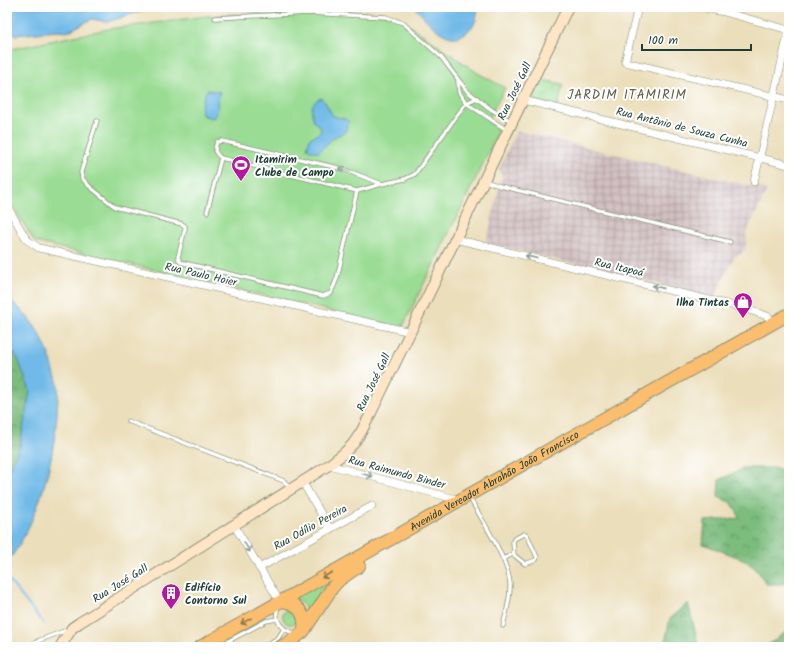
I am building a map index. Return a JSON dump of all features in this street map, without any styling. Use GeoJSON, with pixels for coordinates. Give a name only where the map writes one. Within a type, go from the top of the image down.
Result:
{"type":"FeatureCollection","features":[{"type":"Feature","properties":{"kind":"main road","name":"Rua José Gall"},"geometry":{"type":"LineString","coordinates":[[60,647],[72,628],[303,483],[343,454],[361,432],[568,7]]}},
{"type":"Feature","properties":{"kind":"main road","name":"Avenida Vereador Abrahão João Francisco"},"geometry":{"type":"LineString","coordinates":[[200,647],[789,314]]}},
{"type":"Feature","properties":{"kind":"main road","name":"Avenida Vereador Abrahão João Francisco"},"geometry":{"type":"LineString","coordinates":[[281,647],[303,631],[332,588],[349,572],[789,322]]}},
{"type":"Feature","properties":{"kind":"main road"},"geometry":{"type":"LineString","coordinates":[[281,602],[291,603],[300,610],[305,620],[303,631]]}},
{"type":"Feature","properties":{"kind":"street"},"geometry":{"type":"LineString","coordinates":[[638,7],[625,62],[789,100]]}},
{"type":"Feature","properties":{"kind":"street"},"geometry":{"type":"LineString","coordinates":[[700,7],[725,9],[789,30],[754,182]]}},
{"type":"Feature","properties":{"kind":"street","name":"Rua Antônio de Souza Cunha"},"geometry":{"type":"LineString","coordinates":[[523,100],[789,165]]}},
{"type":"Feature","properties":{"kind":"street","name":"Rua Paulo Hoier"},"geometry":{"type":"LineString","coordinates":[[7,206],[27,240],[39,248],[411,332]]}},
{"type":"Feature","properties":{"kind":"street","name":"Rua Itapoá"},"geometry":{"type":"LineString","coordinates":[[456,239],[743,308],[767,316],[775,323]]}},
{"type":"Feature","properties":{"kind":"street","name":"Rua Raimundo Binder"},"geometry":{"type":"LineString","coordinates":[[329,465],[459,500]]}},
{"type":"Feature","properties":{"kind":"street"},"geometry":{"type":"LineString","coordinates":[[303,483],[330,529]]}},
{"type":"Feature","properties":{"kind":"street","name":"Rua Odílio Pereira"},"geometry":{"type":"LineString","coordinates":[[259,568],[372,506]]}},
{"type":"Feature","properties":{"kind":"street"},"geometry":{"type":"LineString","coordinates":[[234,526],[281,602]]}},
{"type":"Feature","properties":{"kind":"lane"},"geometry":{"type":"LineString","coordinates":[[215,18],[308,13],[386,17],[403,22],[441,57],[457,80],[467,91],[510,126]]}},
{"type":"Feature","properties":{"kind":"lane"},"geometry":{"type":"LineString","coordinates":[[457,80],[459,92],[466,103],[510,126]]}},
{"type":"Feature","properties":{"kind":"lane"},"geometry":{"type":"LineString","coordinates":[[382,184],[343,169],[222,140],[217,142],[214,149],[215,153],[221,158],[357,192],[405,179],[415,174],[466,103],[477,98]]}},
{"type":"Feature","properties":{"kind":"lane"},"geometry":{"type":"LineString","coordinates":[[96,122],[81,172],[82,178],[89,186],[115,207],[185,226],[178,257],[180,262],[323,296],[331,293],[337,278],[357,192]]}},
{"type":"Feature","properties":{"kind":"lane"},"geometry":{"type":"LineString","coordinates":[[207,212],[221,158]]}},
{"type":"Feature","properties":{"kind":"lane"},"geometry":{"type":"LineString","coordinates":[[484,181],[730,242]]}},
{"type":"Feature","properties":{"kind":"lane"},"geometry":{"type":"LineString","coordinates":[[128,421],[284,481],[292,490]]}},
{"type":"Feature","properties":{"kind":"lane"},"geometry":{"type":"LineString","coordinates":[[472,502],[503,558],[510,582],[510,595],[503,626]]}},
{"type":"Feature","properties":{"kind":"lane"},"geometry":{"type":"LineString","coordinates":[[526,534],[537,559],[525,564],[514,555],[514,538],[526,534]]}},
{"type":"Feature","properties":{"kind":"lane"},"geometry":{"type":"LineString","coordinates":[[503,558],[514,555]]}},
{"type":"Feature","properties":{"kind":"lane"},"geometry":{"type":"LineString","coordinates":[[281,602],[277,611],[277,619],[284,629],[293,632],[303,631]]}},
{"type":"Feature","properties":{"kind":"lane"},"geometry":{"type":"LineString","coordinates":[[217,647],[266,621],[277,619]]}},
{"type":"Feature","properties":{"kind":"lane"},"geometry":{"type":"LineString","coordinates":[[28,647],[40,640],[72,628]]}},
{"type":"Feature","properties":{"kind":"lane"},"geometry":{"type":"LineString","coordinates":[[263,647],[278,638],[284,629]]}},
{"type":"Feature","properties":{"kind":"shaded area"},"geometry":{"type":"Polygon","coordinates":[[[517,131],[767,190],[746,234],[747,241],[745,249],[741,254],[734,257],[715,297],[486,243],[502,176],[499,169],[517,131]]]}},
{"type":"Feature","properties":{"kind":"green space","name":"Itamirim Clube de Campo"},"geometry":{"type":"Polygon","coordinates":[[[327,8],[396,16],[476,72],[505,88],[487,121],[497,128],[498,133],[403,326],[399,327],[35,242],[7,197],[7,50],[108,29],[208,16],[327,8]]]}},
{"type":"Feature","properties":{"kind":"green space"},"geometry":{"type":"Polygon","coordinates":[[[542,80],[563,84],[558,106],[533,101],[542,80]]]}},
{"type":"Feature","properties":{"kind":"green space"},"geometry":{"type":"Polygon","coordinates":[[[7,343],[18,359],[30,391],[20,446],[7,474],[7,343]]]}},
{"type":"Feature","properties":{"kind":"green space"},"geometry":{"type":"Polygon","coordinates":[[[745,468],[777,468],[789,472],[789,582],[783,584],[766,584],[758,571],[745,560],[703,544],[705,521],[740,518],[732,503],[718,497],[719,480],[745,468]]]}},
{"type":"Feature","properties":{"kind":"green space"},"geometry":{"type":"Polygon","coordinates":[[[340,572],[321,591],[310,613],[307,612],[302,604],[292,598],[340,572]]]}},
{"type":"Feature","properties":{"kind":"green space"},"geometry":{"type":"Polygon","coordinates":[[[688,603],[699,647],[664,647],[670,619],[688,603]]]}},
{"type":"Feature","properties":{"kind":"green space"},"geometry":{"type":"Polygon","coordinates":[[[290,608],[293,609],[299,619],[293,624],[288,624],[285,622],[283,617],[283,613],[290,608]]]}},
{"type":"Feature","properties":{"kind":"green space"},"geometry":{"type":"Polygon","coordinates":[[[789,630],[789,647],[765,647],[789,630]]]}},
{"type":"Feature","properties":{"kind":"water"},"geometry":{"type":"Polygon","coordinates":[[[7,7],[155,7],[107,22],[92,19],[67,32],[57,31],[16,35],[7,29],[7,7]]]}},
{"type":"Feature","properties":{"kind":"water"},"geometry":{"type":"Polygon","coordinates":[[[414,7],[478,7],[473,26],[460,36],[452,37],[438,31],[414,7]]]}},
{"type":"Feature","properties":{"kind":"water"},"geometry":{"type":"Polygon","coordinates":[[[207,90],[220,92],[218,98],[219,105],[215,117],[212,118],[202,115],[202,102],[207,90]]]}},
{"type":"Feature","properties":{"kind":"water"},"geometry":{"type":"Polygon","coordinates":[[[321,98],[333,116],[346,119],[349,122],[344,133],[333,138],[319,152],[312,151],[307,148],[310,138],[319,133],[321,130],[321,128],[314,122],[312,108],[314,102],[321,98]]]}},
{"type":"Feature","properties":{"kind":"water"},"geometry":{"type":"Polygon","coordinates":[[[7,298],[30,320],[46,346],[58,383],[58,392],[55,434],[48,473],[35,512],[27,530],[7,563],[7,474],[20,446],[30,391],[18,359],[7,343],[7,298]]]}},
{"type":"Feature","properties":{"kind":"waterway"},"geometry":{"type":"LineString","coordinates":[[7,578],[44,624]]}},
{"type":"Feature","properties":{"kind":"place","name":"Itamirim Clube de Campo"},"geometry":{"type":"Point","coordinates":[241,182]}},
{"type":"Feature","properties":{"kind":"place","name":"Ilha Tintas"},"geometry":{"type":"Point","coordinates":[743,319]}},
{"type":"Feature","properties":{"kind":"place","name":"Edifício Contorno Sul"},"geometry":{"type":"Point","coordinates":[171,610]}},
{"type":"Feature","properties":{"kind":"district","name":"JARDIM ITAMIRIM"},"geometry":{"type":"Point","coordinates":[627,94]}}]}
